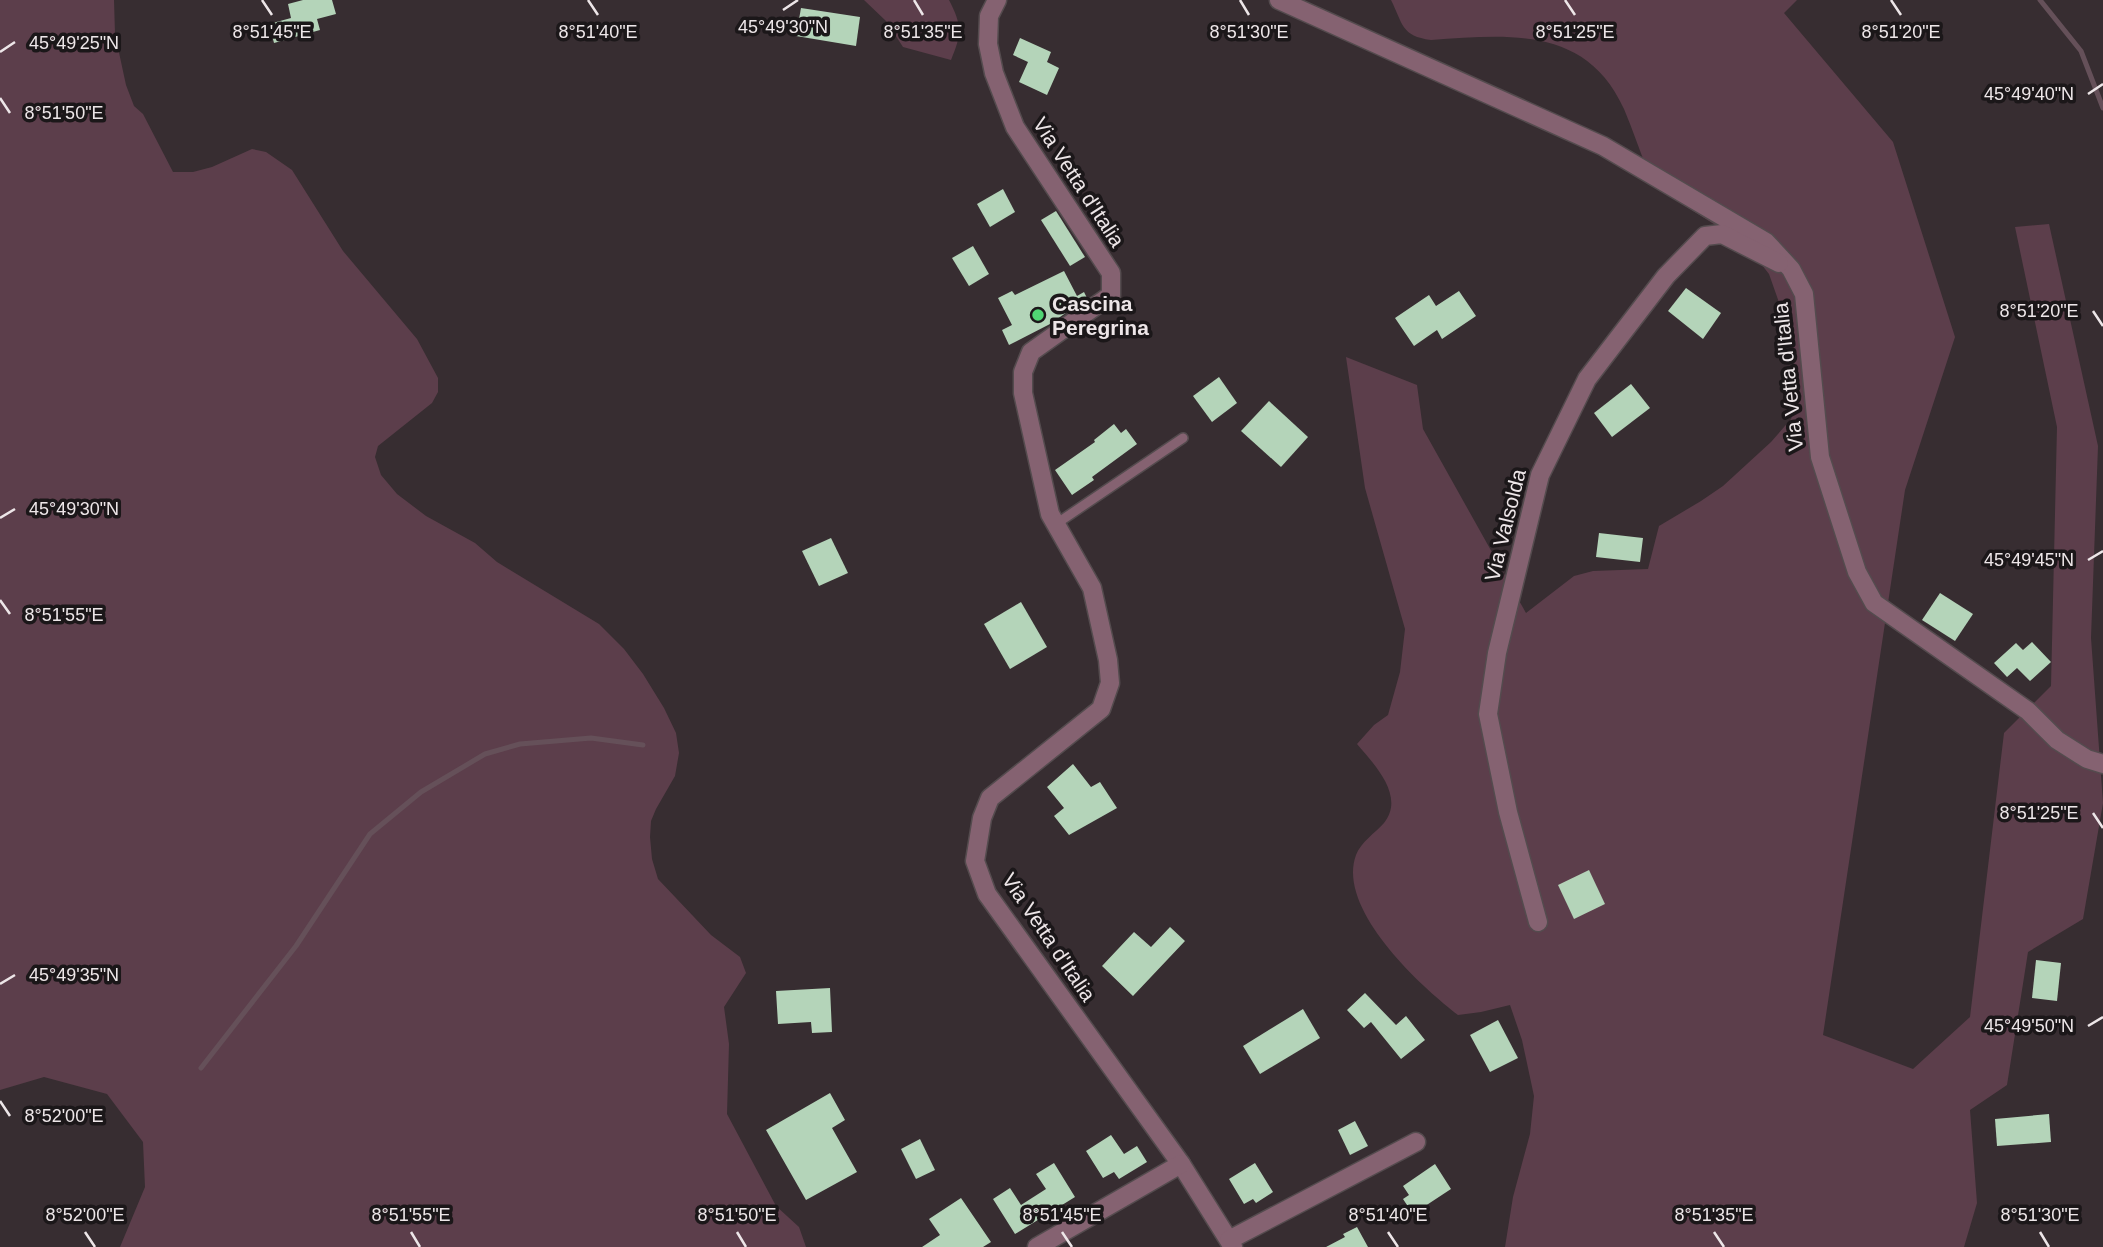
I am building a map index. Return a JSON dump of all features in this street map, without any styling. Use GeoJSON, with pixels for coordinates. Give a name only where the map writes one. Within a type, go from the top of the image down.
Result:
{"type":"FeatureCollection","features":[{"type":"Feature","properties":{"kind":"street","name":"Via Vetta d'Italia"},"geometry":{"type":"LineString","coordinates":[[997,0],[989,16],[988,44],[994,73],[1015,127],[1111,274],[1111,295],[1031,352],[1023,372],[1023,393],[1051,514],[1092,589],[1108,660],[1110,683],[1101,709],[990,798],[982,818],[975,861],[987,894],[1181,1164],[1231,1244]]}},
{"type":"Feature","properties":{"kind":"street","name":"Via Vetta d'Italia"},"geometry":{"type":"LineString","coordinates":[[1279,0],[1603,146],[1766,242],[1791,269],[1804,295],[1820,457],[1857,572],[1874,603],[2028,711],[2057,740],[2087,759],[2103,764]]}},
{"type":"Feature","properties":{"kind":"street","name":"Via Valsolda"},"geometry":{"type":"LineString","coordinates":[[1538,922],[1508,811],[1488,714],[1497,653],[1540,475],[1587,379],[1666,276],[1705,236],[1722,234],[1791,269]]}},
{"type":"Feature","properties":{"kind":"street"},"geometry":{"type":"LineString","coordinates":[[1231,1244],[1416,1142]]}},
{"type":"Feature","properties":{"kind":"street"},"geometry":{"type":"LineString","coordinates":[[1037,1247],[1181,1164]]}},
{"type":"Feature","properties":{"kind":"lane"},"geometry":{"type":"LineString","coordinates":[[1056,524],[1183,438]]}},
{"type":"Feature","properties":{"kind":"shaded area"},"geometry":{"type":"Polygon","coordinates":[[[0,0],[114,0],[115,34],[126,85],[134,106],[143,114],[173,172],[193,172],[212,167],[252,149],[266,152],[292,170],[343,251],[417,339],[438,378],[438,392],[432,403],[378,446],[375,457],[381,475],[397,494],[426,516],[475,543],[497,562],[599,624],[624,649],[643,674],[676,733],[679,753],[675,776],[651,821],[652,859],[658,879],[711,935],[740,957],[746,973],[724,1007],[729,1044],[727,1114],[776,1206],[799,1227],[806,1247],[120,1247],[145,1187],[143,1142],[107,1094],[44,1077],[0,1090],[0,0]]]}},
{"type":"Feature","properties":{"kind":"shaded area"},"geometry":{"type":"Polygon","coordinates":[[[864,0],[949,0],[959,30],[951,60],[903,47],[886,21],[864,0]]]}},
{"type":"Feature","properties":{"kind":"shaded area"},"geometry":{"type":"Polygon","coordinates":[[[1391,0],[1797,0],[1784,13],[1893,142],[1955,337],[1905,490],[1823,1035],[1913,1069],[1970,1017],[2004,733],[2051,686],[2057,427],[2015,227],[2049,224],[2098,446],[2091,638],[2103,803],[2083,919],[2028,952],[2007,1085],[1970,1110],[1977,1203],[1964,1247],[1505,1247],[1513,1197],[1530,1134],[1534,1096],[1522,1040],[1510,1005],[1458,1015],[1442,1002],[1386,945],[1358,899],[1353,876],[1358,850],[1384,823],[1390,813],[1391,802],[1385,780],[1357,744],[1374,725],[1388,715],[1400,672],[1405,629],[1365,488],[1346,357],[1417,385],[1423,429],[1526,613],[1574,576],[1593,571],[1648,569],[1659,526],[1723,486],[1771,442],[1791,419],[1796,391],[1793,342],[1769,274],[1754,255],[1655,184],[1624,109],[1608,82],[1589,62],[1567,49],[1516,37],[1431,40],[1421,38],[1404,28],[1391,0]]]}},
{"type":"Feature","properties":{"kind":"building"},"geometry":{"type":"Polygon","coordinates":[[[303,0],[332,0],[336,14],[317,19],[320,30],[274,43],[269,24],[291,18],[288,4],[303,0]]]}},
{"type":"Feature","properties":{"kind":"building"},"geometry":{"type":"Polygon","coordinates":[[[801,8],[860,17],[856,46],[796,36],[801,8]]]}},
{"type":"Feature","properties":{"kind":"building"},"geometry":{"type":"Polygon","coordinates":[[[1020,38],[1051,52],[1047,62],[1059,68],[1047,95],[1019,82],[1028,62],[1013,55],[1020,38]]]}},
{"type":"Feature","properties":{"kind":"building"},"geometry":{"type":"Polygon","coordinates":[[[1003,189],[1015,212],[990,227],[977,204],[1003,189]]]}},
{"type":"Feature","properties":{"kind":"building"},"geometry":{"type":"Polygon","coordinates":[[[1056,211],[1085,257],[1070,266],[1041,220],[1056,211]]]}},
{"type":"Feature","properties":{"kind":"building"},"geometry":{"type":"Polygon","coordinates":[[[973,246],[989,274],[969,286],[952,258],[973,246]]]}},
{"type":"Feature","properties":{"kind":"building","name":"Cascina Peregrina"},"geometry":{"type":"Polygon","coordinates":[[[1064,271],[1077,296],[1084,292],[1087,298],[1050,324],[1009,345],[1002,330],[1012,325],[998,298],[1012,291],[1015,295],[1064,271]]]}},
{"type":"Feature","properties":{"kind":"building"},"geometry":{"type":"Polygon","coordinates":[[[1686,288],[1721,313],[1703,339],[1668,311],[1686,288]]]}},
{"type":"Feature","properties":{"kind":"building"},"geometry":{"type":"Polygon","coordinates":[[[1459,291],[1476,316],[1442,339],[1437,330],[1414,346],[1395,318],[1429,295],[1436,306],[1459,291]]]}},
{"type":"Feature","properties":{"kind":"building"},"geometry":{"type":"Polygon","coordinates":[[[1219,377],[1237,403],[1212,422],[1193,396],[1219,377]]]}},
{"type":"Feature","properties":{"kind":"building"},"geometry":{"type":"Polygon","coordinates":[[[1631,384],[1650,408],[1612,437],[1594,413],[1631,384]]]}},
{"type":"Feature","properties":{"kind":"building"},"geometry":{"type":"Polygon","coordinates":[[[1269,401],[1308,437],[1281,467],[1241,431],[1269,401]]]}},
{"type":"Feature","properties":{"kind":"building"},"geometry":{"type":"Polygon","coordinates":[[[1114,424],[1121,433],[1126,429],[1137,444],[1072,495],[1055,470],[1095,442],[1094,440],[1114,424]]]}},
{"type":"Feature","properties":{"kind":"building"},"geometry":{"type":"Polygon","coordinates":[[[1599,533],[1643,538],[1640,562],[1596,557],[1599,533]]]}},
{"type":"Feature","properties":{"kind":"building"},"geometry":{"type":"Polygon","coordinates":[[[831,538],[848,573],[819,586],[802,551],[831,538]]]}},
{"type":"Feature","properties":{"kind":"building"},"geometry":{"type":"Polygon","coordinates":[[[1940,593],[1973,614],[1955,641],[1922,620],[1940,593]]]}},
{"type":"Feature","properties":{"kind":"building"},"geometry":{"type":"Polygon","coordinates":[[[1021,602],[1047,647],[1010,669],[984,624],[1021,602]]]}},
{"type":"Feature","properties":{"kind":"building"},"geometry":{"type":"Polygon","coordinates":[[[2032,642],[2051,662],[2030,681],[2017,668],[2007,677],[1994,663],[2016,643],[2023,650],[2032,642]]]}},
{"type":"Feature","properties":{"kind":"building"},"geometry":{"type":"Polygon","coordinates":[[[1073,764],[1091,787],[1100,782],[1117,808],[1069,835],[1054,816],[1064,808],[1047,787],[1073,764]]]}},
{"type":"Feature","properties":{"kind":"building"},"geometry":{"type":"Polygon","coordinates":[[[1589,870],[1605,904],[1574,919],[1558,885],[1589,870]]]}},
{"type":"Feature","properties":{"kind":"building"},"geometry":{"type":"Polygon","coordinates":[[[1170,927],[1185,941],[1133,996],[1102,966],[1134,932],[1151,947],[1170,927]]]}},
{"type":"Feature","properties":{"kind":"building"},"geometry":{"type":"Polygon","coordinates":[[[2036,960],[2061,963],[2057,1001],[2032,998],[2036,960]]]}},
{"type":"Feature","properties":{"kind":"building"},"geometry":{"type":"Polygon","coordinates":[[[830,988],[832,1032],[812,1033],[811,1022],[778,1024],[776,991],[830,988]]]}},
{"type":"Feature","properties":{"kind":"building"},"geometry":{"type":"Polygon","coordinates":[[[1365,993],[1396,1025],[1406,1016],[1425,1040],[1401,1059],[1371,1022],[1364,1028],[1347,1010],[1365,993]]]}},
{"type":"Feature","properties":{"kind":"building"},"geometry":{"type":"Polygon","coordinates":[[[1303,1009],[1320,1038],[1260,1074],[1243,1046],[1303,1009]]]}},
{"type":"Feature","properties":{"kind":"building"},"geometry":{"type":"Polygon","coordinates":[[[1498,1020],[1518,1058],[1490,1072],[1470,1035],[1498,1020]]]}},
{"type":"Feature","properties":{"kind":"building"},"geometry":{"type":"Polygon","coordinates":[[[830,1093],[845,1120],[832,1128],[857,1172],[806,1200],[766,1130],[830,1093]]]}},
{"type":"Feature","properties":{"kind":"building"},"geometry":{"type":"Polygon","coordinates":[[[2049,1114],[2051,1142],[1997,1146],[1995,1119],[2049,1114]]]}},
{"type":"Feature","properties":{"kind":"building"},"geometry":{"type":"Polygon","coordinates":[[[1355,1121],[1368,1146],[1350,1155],[1338,1130],[1355,1121]]]}},
{"type":"Feature","properties":{"kind":"building"},"geometry":{"type":"Polygon","coordinates":[[[1111,1135],[1124,1154],[1137,1146],[1147,1162],[1119,1179],[1114,1172],[1103,1178],[1086,1151],[1111,1135]]]}},
{"type":"Feature","properties":{"kind":"building"},"geometry":{"type":"Polygon","coordinates":[[[920,1139],[935,1170],[916,1179],[901,1149],[920,1139]]]}},
{"type":"Feature","properties":{"kind":"building"},"geometry":{"type":"Polygon","coordinates":[[[1054,1163],[1075,1197],[1015,1234],[993,1199],[1010,1188],[1021,1205],[1046,1189],[1036,1174],[1054,1163]]]}},
{"type":"Feature","properties":{"kind":"building"},"geometry":{"type":"Polygon","coordinates":[[[1255,1163],[1273,1192],[1256,1203],[1253,1199],[1244,1204],[1229,1179],[1255,1163]]]}},
{"type":"Feature","properties":{"kind":"building"},"geometry":{"type":"Polygon","coordinates":[[[1435,1164],[1451,1189],[1413,1214],[1403,1199],[1409,1195],[1403,1186],[1435,1164]]]}},
{"type":"Feature","properties":{"kind":"building"},"geometry":{"type":"Polygon","coordinates":[[[961,1198],[991,1242],[983,1247],[922,1247],[940,1235],[929,1219],[961,1198]]]}},
{"type":"Feature","properties":{"kind":"building"},"geometry":{"type":"Polygon","coordinates":[[[1357,1227],[1368,1247],[1326,1247],[1345,1237],[1343,1234],[1357,1227]]]}},
{"type":"Feature","properties":{"kind":"waterway"},"geometry":{"type":"LineString","coordinates":[[2040,0],[2081,51],[2103,108]]}},
{"type":"Feature","properties":{"kind":"waterway"},"geometry":{"type":"LineString","coordinates":[[201,1068],[296,946],[370,834],[421,792],[485,754],[520,744],[591,738],[643,745]]}},
{"type":"Feature","properties":{"kind":"place","name":"Cascina Peregrina"},"geometry":{"type":"Point","coordinates":[1038,315]}}]}
